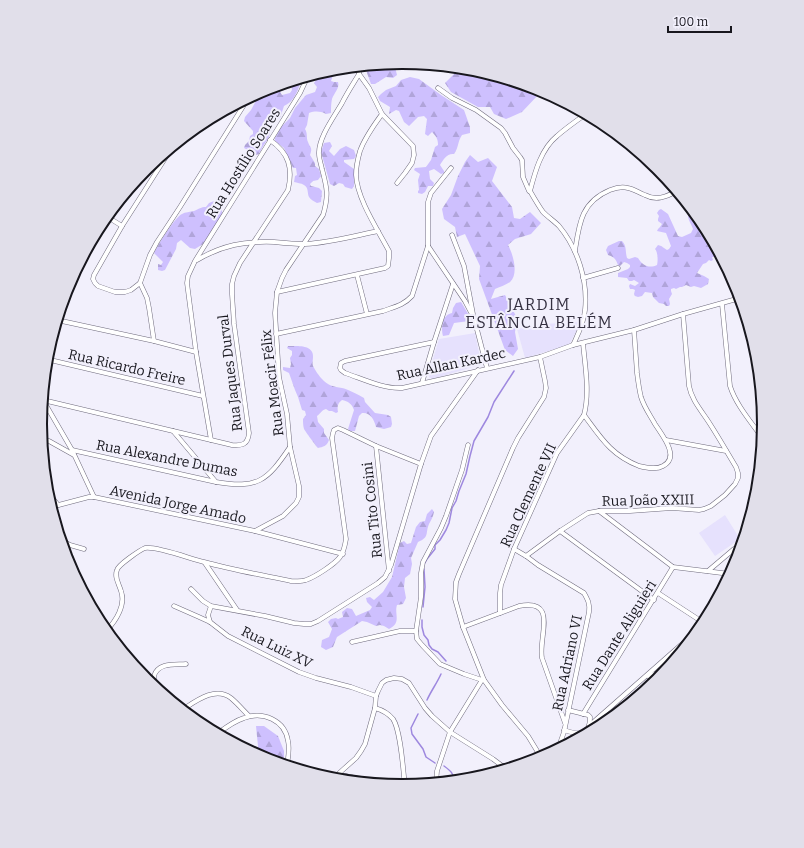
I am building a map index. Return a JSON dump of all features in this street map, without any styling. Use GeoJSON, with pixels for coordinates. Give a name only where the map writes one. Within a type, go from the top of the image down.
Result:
{"type":"FeatureCollection","features":[{"type":"Feature","properties":{"kind":"street"},"geometry":{"type":"LineString","coordinates":[[359,74],[369,88],[382,114],[413,146],[414,155],[412,163],[397,183]]}},
{"type":"Feature","properties":{"kind":"street","name":"Rua Moacir Félix"},"geometry":{"type":"LineString","coordinates":[[255,531],[283,516],[291,509],[299,497],[290,447],[287,414],[279,377],[275,313],[276,292],[284,274],[323,215],[327,196],[319,154],[321,142],[327,128],[359,74]]}},
{"type":"Feature","properties":{"kind":"street","name":"Rua Hostílio Soares"},"geometry":{"type":"LineString","coordinates":[[211,440],[196,352],[187,283],[188,276],[195,261],[300,93],[305,83]]}},
{"type":"Feature","properties":{"kind":"street"},"geometry":{"type":"LineString","coordinates":[[438,88],[452,98],[476,110],[501,128],[522,160],[523,177],[538,206],[567,236],[575,252],[586,293],[585,312],[574,345]]}},
{"type":"Feature","properties":{"kind":"street"},"geometry":{"type":"LineString","coordinates":[[163,162],[122,226],[94,275],[94,283],[98,286],[116,292],[125,292],[131,290],[140,283],[150,255],[157,242],[188,196],[243,107]]}},
{"type":"Feature","properties":{"kind":"street"},"geometry":{"type":"LineString","coordinates":[[276,292],[357,275],[388,266],[389,252],[364,204],[356,175],[360,151],[370,131],[382,114]]}},
{"type":"Feature","properties":{"kind":"street"},"geometry":{"type":"LineString","coordinates":[[530,191],[537,168],[550,143],[581,118]]}},
{"type":"Feature","properties":{"kind":"street","name":"Rua Jaques Durval"},"geometry":{"type":"LineString","coordinates":[[48,401],[232,445],[244,444],[247,441],[249,433],[234,324],[232,284],[240,263],[288,190],[290,171],[287,159],[284,153],[270,140]]}},
{"type":"Feature","properties":{"kind":"street"},"geometry":{"type":"LineString","coordinates":[[276,334],[400,306],[407,302],[412,296],[428,246],[429,198],[451,168]]}},
{"type":"Feature","properties":{"kind":"street"},"geometry":{"type":"LineString","coordinates":[[575,252],[582,216],[601,194],[621,187],[655,198],[672,193]]}},
{"type":"Feature","properties":{"kind":"street"},"geometry":{"type":"LineString","coordinates":[[112,220],[122,226]]}},
{"type":"Feature","properties":{"kind":"street"},"geometry":{"type":"LineString","coordinates":[[195,261],[208,254],[238,244],[254,242],[304,244],[378,231]]}},
{"type":"Feature","properties":{"kind":"street"},"geometry":{"type":"LineString","coordinates":[[452,235],[464,266],[474,318],[487,368]]}},
{"type":"Feature","properties":{"kind":"street"},"geometry":{"type":"LineString","coordinates":[[428,246],[474,318]]}},
{"type":"Feature","properties":{"kind":"street"},"geometry":{"type":"LineString","coordinates":[[583,278],[618,268]]}},
{"type":"Feature","properties":{"kind":"street"},"geometry":{"type":"LineString","coordinates":[[357,275],[367,314]]}},
{"type":"Feature","properties":{"kind":"street"},"geometry":{"type":"LineString","coordinates":[[140,283],[147,298],[154,342]]}},
{"type":"Feature","properties":{"kind":"street"},"geometry":{"type":"LineString","coordinates":[[422,383],[453,284]]}},
{"type":"Feature","properties":{"kind":"street","name":"Rua Allan Kardec"},"geometry":{"type":"LineString","coordinates":[[434,342],[345,361],[341,363],[340,368],[345,373],[386,386],[402,388],[540,357],[574,345],[634,330],[683,314],[734,300]]}},
{"type":"Feature","properties":{"kind":"street"},"geometry":{"type":"LineString","coordinates":[[722,304],[730,386],[732,393],[757,431]]}},
{"type":"Feature","properties":{"kind":"street","name":"Rua João XXIII"},"geometry":{"type":"LineString","coordinates":[[526,556],[588,513],[599,511],[672,508],[699,510],[711,506],[725,495],[735,484],[738,478],[736,467],[691,394],[683,314]]}},
{"type":"Feature","properties":{"kind":"street"},"geometry":{"type":"LineString","coordinates":[[62,321],[196,352]]}},
{"type":"Feature","properties":{"kind":"street"},"geometry":{"type":"LineString","coordinates":[[584,415],[602,440],[609,447],[632,463],[653,468],[661,467],[667,464],[670,459],[670,453],[666,440],[641,398],[634,330]]}},
{"type":"Feature","properties":{"kind":"street","name":"Rua Clemente VII"},"geometry":{"type":"LineString","coordinates":[[500,613],[501,585],[514,549],[557,453],[584,415],[587,395],[583,343]]}},
{"type":"Feature","properties":{"kind":"street"},"geometry":{"type":"LineString","coordinates":[[538,752],[528,736],[483,680],[463,627],[455,599],[456,582],[513,448],[544,397],[546,388],[540,357]]}},
{"type":"Feature","properties":{"kind":"street","name":"Rua Ricardo Freire"},"geometry":{"type":"LineString","coordinates":[[53,361],[203,396]]}},
{"type":"Feature","properties":{"kind":"street"},"geometry":{"type":"LineString","coordinates":[[191,589],[203,602],[211,606],[294,623],[311,624],[378,584],[389,572],[421,464],[431,436],[478,370]]}},
{"type":"Feature","properties":{"kind":"street","name":"Avenida Jorge Amado"},"geometry":{"type":"LineString","coordinates":[[48,408],[72,450],[94,497],[255,531],[343,554]]}},
{"type":"Feature","properties":{"kind":"street"},"geometry":{"type":"LineString","coordinates":[[110,626],[120,611],[123,598],[117,580],[117,570],[119,565],[146,548],[152,548],[205,563],[300,582],[306,581],[340,558],[343,554],[346,539],[332,438],[334,430],[338,428],[376,446],[421,464]]}},
{"type":"Feature","properties":{"kind":"street"},"geometry":{"type":"LineString","coordinates":[[173,431],[216,482]]}},
{"type":"Feature","properties":{"kind":"street"},"geometry":{"type":"LineString","coordinates":[[666,440],[726,451]]}},
{"type":"Feature","properties":{"kind":"street"},"geometry":{"type":"LineString","coordinates":[[48,441],[75,456]]}},
{"type":"Feature","properties":{"kind":"street"},"geometry":{"type":"LineString","coordinates":[[468,445],[462,470],[442,528],[423,562],[421,573],[421,597],[416,631],[417,639],[440,664],[483,680]]}},
{"type":"Feature","properties":{"kind":"street","name":"Rua Tito Cosini"},"geometry":{"type":"LineString","coordinates":[[376,446],[389,572]]}},
{"type":"Feature","properties":{"kind":"street","name":"Rua Alexandre Dumas"},"geometry":{"type":"LineString","coordinates":[[72,450],[233,485],[249,484],[260,480],[271,472],[290,447]]}},
{"type":"Feature","properties":{"kind":"street"},"geometry":{"type":"LineString","coordinates":[[56,503],[58,505],[94,497]]}},
{"type":"Feature","properties":{"kind":"street"},"geometry":{"type":"LineString","coordinates":[[599,511],[673,567],[724,573]]}},
{"type":"Feature","properties":{"kind":"street"},"geometry":{"type":"LineString","coordinates":[[560,532],[654,600]]}},
{"type":"Feature","properties":{"kind":"street"},"geometry":{"type":"LineString","coordinates":[[68,544],[84,549]]}},
{"type":"Feature","properties":{"kind":"street","name":"Rua Adriano VI"},"geometry":{"type":"LineString","coordinates":[[514,549],[584,593],[590,605],[560,741]]}},
{"type":"Feature","properties":{"kind":"street"},"geometry":{"type":"LineString","coordinates":[[708,571],[734,549]]}},
{"type":"Feature","properties":{"kind":"street"},"geometry":{"type":"LineString","coordinates":[[205,563],[236,610]]}},
{"type":"Feature","properties":{"kind":"street","name":"Rua Dante Aliguieri"},"geometry":{"type":"LineString","coordinates":[[583,714],[673,567]]}},
{"type":"Feature","properties":{"kind":"street"},"geometry":{"type":"LineString","coordinates":[[658,593],[698,619]]}},
{"type":"Feature","properties":{"kind":"street"},"geometry":{"type":"LineString","coordinates":[[463,627],[519,606],[528,604],[539,608],[544,620],[540,651],[565,724]]}},
{"type":"Feature","properties":{"kind":"street","name":"Rua Luiz XV"},"geometry":{"type":"LineString","coordinates":[[174,606],[210,622],[228,636],[299,672],[376,696]]}},
{"type":"Feature","properties":{"kind":"street"},"geometry":{"type":"LineString","coordinates":[[210,622],[208,615],[211,606]]}},
{"type":"Feature","properties":{"kind":"street"},"geometry":{"type":"LineString","coordinates":[[352,642],[400,631],[416,631]]}},
{"type":"Feature","properties":{"kind":"street"},"geometry":{"type":"LineString","coordinates":[[593,723],[677,649]]}},
{"type":"Feature","properties":{"kind":"street"},"geometry":{"type":"LineString","coordinates":[[154,678],[161,667],[167,665],[186,664]]}},
{"type":"Feature","properties":{"kind":"street"},"geometry":{"type":"LineString","coordinates":[[646,676],[654,674]]}},
{"type":"Feature","properties":{"kind":"street"},"geometry":{"type":"LineString","coordinates":[[339,773],[356,758],[361,751],[375,708],[376,696],[382,683],[386,680],[394,678],[402,679],[409,683],[425,708],[450,732],[501,765]]}},
{"type":"Feature","properties":{"kind":"street"},"geometry":{"type":"LineString","coordinates":[[436,777],[437,771],[450,732],[483,680]]}},
{"type":"Feature","properties":{"kind":"street"},"geometry":{"type":"LineString","coordinates":[[187,707],[206,696],[222,694],[230,697],[248,716]]}},
{"type":"Feature","properties":{"kind":"street"},"geometry":{"type":"LineString","coordinates":[[375,708],[383,710],[388,714],[396,725],[399,736],[404,779]]}},
{"type":"Feature","properties":{"kind":"street"},"geometry":{"type":"LineString","coordinates":[[568,710],[588,714],[590,717],[589,725]]}},
{"type":"Feature","properties":{"kind":"street"},"geometry":{"type":"LineString","coordinates":[[223,730],[242,718],[248,716],[257,715],[271,718],[278,722],[285,730],[288,740],[288,760]]}},
{"type":"Feature","properties":{"kind":"street"},"geometry":{"type":"LineString","coordinates":[[564,730],[575,733]]}},
{"type":"Feature","properties":{"kind":"shaded area"},"geometry":{"type":"Polygon","coordinates":[[[579,322],[578,328],[569,345],[525,358],[517,329],[543,324],[579,322]]]}},
{"type":"Feature","properties":{"kind":"shaded area"},"geometry":{"type":"Polygon","coordinates":[[[475,333],[481,363],[479,365],[433,379],[429,377],[429,372],[439,339],[475,333]]]}},
{"type":"Feature","properties":{"kind":"shaded area"},"geometry":{"type":"Polygon","coordinates":[[[725,515],[738,537],[737,541],[715,556],[699,533],[725,515]]]}},
{"type":"Feature","properties":{"kind":"green space"},"geometry":{"type":"Polygon","coordinates":[[[396,69],[397,75],[393,78],[386,77],[375,84],[371,84],[366,71],[396,69]]]}},
{"type":"Feature","properties":{"kind":"green space"},"geometry":{"type":"Polygon","coordinates":[[[454,74],[494,81],[537,96],[522,112],[506,119],[494,114],[490,107],[478,107],[451,92],[445,83],[454,74]]]}},
{"type":"Feature","properties":{"kind":"green space"},"geometry":{"type":"Polygon","coordinates":[[[333,76],[331,81],[338,82],[338,88],[332,99],[331,113],[309,113],[305,129],[307,140],[311,149],[310,155],[315,163],[315,166],[319,169],[321,176],[318,180],[313,181],[310,184],[311,186],[319,188],[322,191],[321,202],[317,203],[309,197],[306,186],[294,182],[295,176],[297,175],[296,168],[293,168],[284,148],[275,141],[281,127],[290,118],[295,108],[306,95],[315,92],[317,87],[314,83],[316,80],[333,76]]]}},
{"type":"Feature","properties":{"kind":"green space"},"geometry":{"type":"Polygon","coordinates":[[[410,77],[419,79],[464,110],[470,127],[470,133],[462,135],[454,154],[447,156],[440,165],[444,173],[441,174],[434,169],[429,171],[430,179],[434,183],[433,186],[428,186],[422,194],[418,193],[418,180],[420,174],[414,170],[415,168],[426,167],[431,160],[435,147],[438,145],[438,141],[432,132],[428,136],[425,134],[427,119],[424,116],[418,117],[409,126],[404,122],[399,111],[396,110],[389,114],[390,107],[380,101],[378,97],[386,90],[396,86],[401,80],[410,77]]]}},
{"type":"Feature","properties":{"kind":"green space"},"geometry":{"type":"Polygon","coordinates":[[[300,84],[292,100],[284,106],[280,118],[276,119],[275,115],[271,115],[268,119],[270,134],[259,154],[256,155],[252,149],[248,150],[244,148],[249,141],[250,136],[253,134],[253,131],[244,121],[245,117],[256,101],[280,91],[282,95],[290,93],[292,90],[291,87],[300,84]]]}},
{"type":"Feature","properties":{"kind":"green space"},"geometry":{"type":"Polygon","coordinates":[[[330,142],[332,146],[329,151],[334,156],[340,149],[346,146],[354,150],[356,156],[354,159],[344,160],[344,162],[354,169],[354,186],[352,189],[339,183],[334,186],[330,184],[321,152],[324,143],[330,142]]]}},
{"type":"Feature","properties":{"kind":"green space"},"geometry":{"type":"Polygon","coordinates":[[[470,155],[478,162],[488,158],[497,167],[492,181],[512,207],[514,218],[520,219],[530,212],[541,223],[531,234],[515,239],[508,245],[512,253],[515,269],[513,278],[510,282],[495,289],[491,299],[505,295],[516,316],[515,332],[518,349],[513,356],[505,350],[479,279],[480,266],[465,234],[457,237],[455,227],[444,219],[442,209],[451,195],[458,176],[470,155]]]}},
{"type":"Feature","properties":{"kind":"green space"},"geometry":{"type":"Polygon","coordinates":[[[214,201],[220,204],[222,215],[203,244],[195,249],[190,248],[181,240],[177,243],[176,249],[165,270],[158,270],[158,264],[161,265],[163,262],[154,253],[175,220],[183,213],[206,207],[209,203],[214,201]]]}},
{"type":"Feature","properties":{"kind":"green space"},"geometry":{"type":"Polygon","coordinates":[[[661,209],[668,214],[678,236],[682,237],[691,233],[693,229],[688,214],[714,257],[712,257],[713,260],[709,260],[703,264],[697,273],[709,279],[708,284],[701,288],[686,285],[676,289],[671,289],[672,294],[669,299],[669,306],[659,303],[653,297],[652,293],[645,292],[642,296],[635,296],[635,290],[630,289],[629,286],[630,284],[635,286],[639,283],[634,280],[629,281],[627,278],[618,277],[618,273],[628,269],[630,265],[624,262],[620,266],[618,265],[614,258],[608,255],[606,250],[608,246],[622,241],[624,243],[627,258],[638,258],[642,263],[651,267],[657,265],[658,259],[655,249],[658,245],[667,250],[671,246],[666,233],[657,231],[662,224],[658,221],[659,216],[657,213],[661,209]]]}},
{"type":"Feature","properties":{"kind":"green space"},"geometry":{"type":"Polygon","coordinates":[[[461,302],[470,317],[469,321],[454,323],[449,335],[443,336],[442,325],[444,319],[452,313],[456,303],[461,302]]]}},
{"type":"Feature","properties":{"kind":"green space"},"geometry":{"type":"Polygon","coordinates":[[[288,346],[300,346],[311,350],[313,353],[313,366],[318,375],[326,383],[364,398],[365,402],[375,413],[388,415],[391,417],[391,427],[384,429],[376,427],[371,417],[365,413],[362,413],[359,416],[355,431],[350,431],[348,429],[354,410],[350,403],[342,400],[338,405],[338,412],[336,413],[326,409],[317,416],[318,422],[324,429],[324,433],[329,440],[325,446],[318,448],[304,429],[303,419],[306,415],[305,411],[302,410],[289,373],[283,370],[283,367],[290,368],[291,364],[290,358],[292,351],[287,348],[288,346]]]}},
{"type":"Feature","properties":{"kind":"green space"},"geometry":{"type":"Polygon","coordinates":[[[432,509],[434,512],[433,517],[428,527],[426,536],[418,542],[411,558],[412,564],[410,574],[405,578],[404,587],[406,598],[403,604],[397,605],[397,618],[393,627],[389,629],[384,626],[376,626],[362,621],[337,637],[333,647],[326,650],[321,647],[322,640],[329,637],[332,629],[328,622],[331,619],[343,617],[342,612],[347,608],[352,609],[356,616],[370,610],[372,607],[367,602],[366,598],[370,597],[374,600],[383,592],[392,577],[400,543],[404,541],[407,544],[411,543],[416,527],[420,522],[425,521],[427,514],[432,509]]]}},
{"type":"Feature","properties":{"kind":"green space"},"geometry":{"type":"Polygon","coordinates":[[[256,726],[264,726],[278,736],[284,751],[284,759],[266,752],[258,748],[256,726]]]}},
{"type":"Feature","properties":{"kind":"waterway"},"geometry":{"type":"LineString","coordinates":[[424,564],[435,549],[435,545],[440,540],[449,523],[452,508],[466,474],[474,441],[488,417],[494,402],[514,371]]}},
{"type":"Feature","properties":{"kind":"waterway"},"geometry":{"type":"LineString","coordinates":[[423,607],[425,587],[424,569]]}},
{"type":"Feature","properties":{"kind":"waterway"},"geometry":{"type":"LineString","coordinates":[[422,620],[424,635],[428,640],[429,645],[446,661]]}},
{"type":"Feature","properties":{"kind":"waterway"},"geometry":{"type":"LineString","coordinates":[[427,700],[441,674]]}},
{"type":"Feature","properties":{"kind":"waterway"},"geometry":{"type":"LineString","coordinates":[[418,714],[411,728],[412,734],[423,749],[426,757],[435,763]]}},
{"type":"Feature","properties":{"kind":"waterway"},"geometry":{"type":"LineString","coordinates":[[444,766],[453,775]]}},
{"type":"Feature","properties":{"kind":"district","name":"JARDIM ESTÂNCIA BELÉM"},"geometry":{"type":"Point","coordinates":[539,313]}}]}
